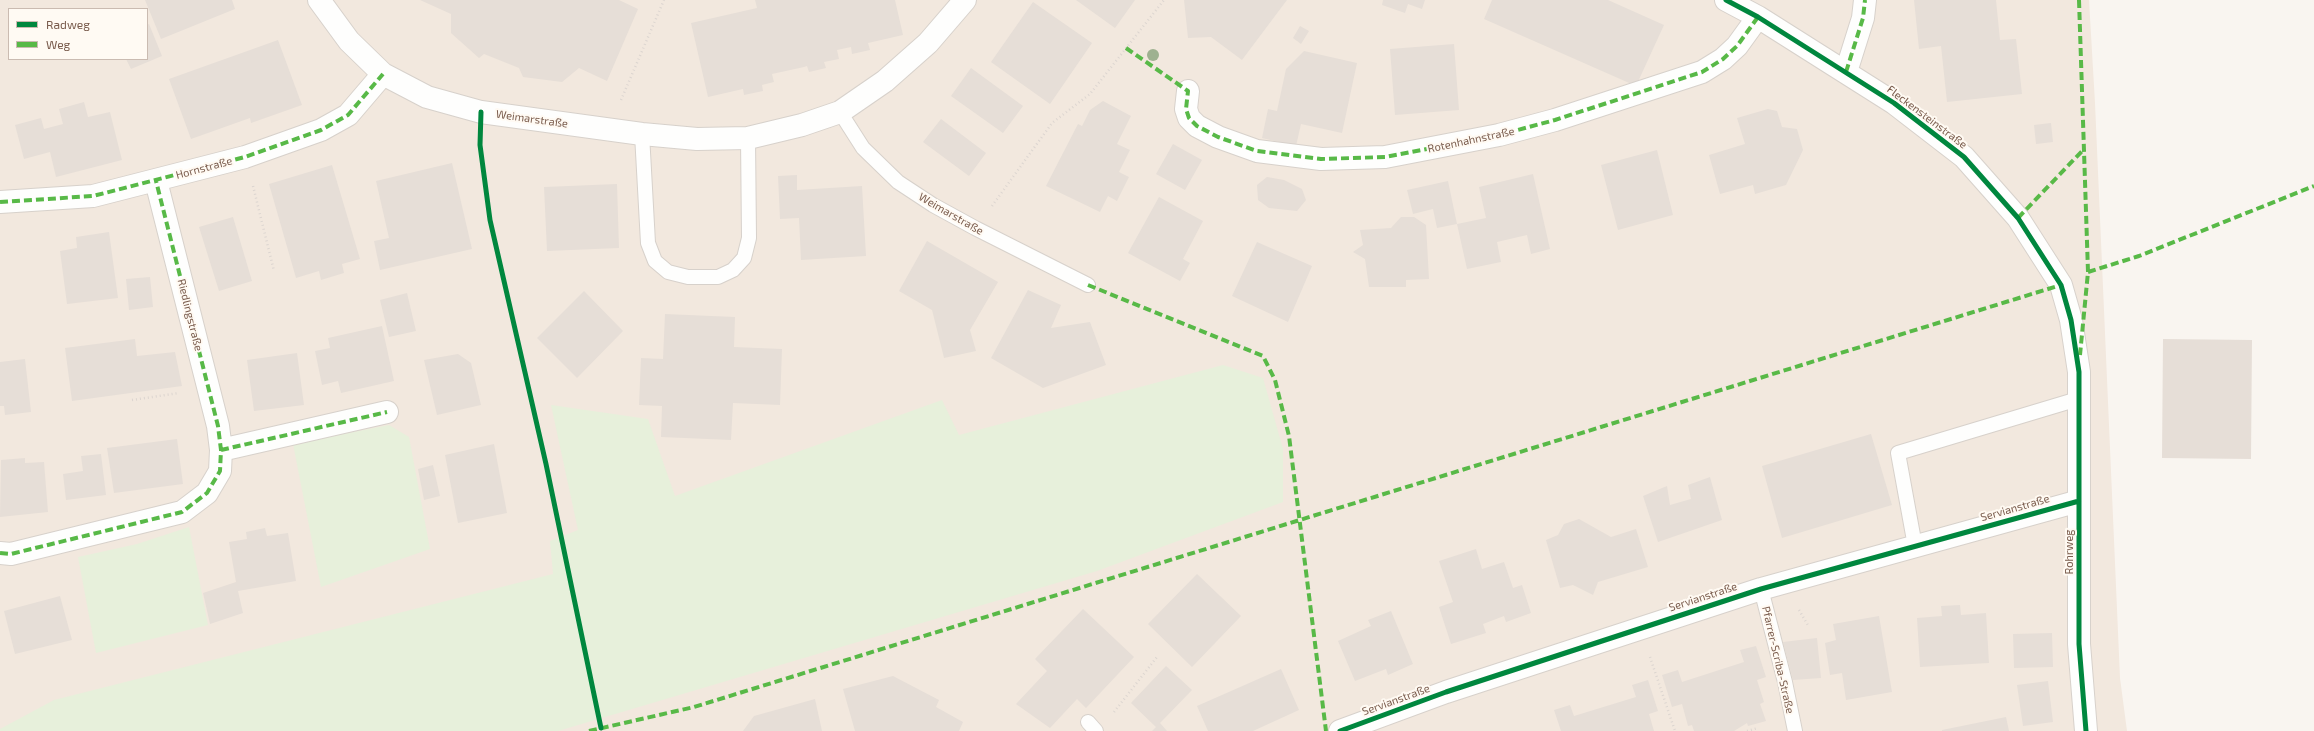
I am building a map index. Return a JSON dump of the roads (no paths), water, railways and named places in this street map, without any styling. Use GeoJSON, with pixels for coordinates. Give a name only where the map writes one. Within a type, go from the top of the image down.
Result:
{"type":"FeatureCollection","features":[{"type":"Feature","properties":{"kind":"street","name":"Weimarstraße"},"geometry":{"type":"LineString","coordinates":[[318,0],[349,41],[382,74],[427,97],[481,112],[608,130],[697,139],[748,138],[802,125],[840,112],[885,81],[928,43],[965,0]]}},
{"type":"Feature","properties":{"kind":"street","name":"Fleckensteinstraße"},"geometry":{"type":"LineString","coordinates":[[1726,0],[1758,17],[1894,103],[1964,158],[2018,218],[2061,285],[2071,320],[2079,372]]}},
{"type":"Feature","properties":{"kind":"street"},"geometry":{"type":"LineString","coordinates":[[1846,72],[1863,18],[1865,0]]}},
{"type":"Feature","properties":{"kind":"street","name":"Rotenhahnstraße"},"geometry":{"type":"LineString","coordinates":[[1188,91],[1186,109],[1189,118],[1197,126],[1218,137],[1257,151],[1321,159],[1385,157],[1499,135],[1548,122],[1702,72],[1723,59],[1737,46],[1758,17]]}},
{"type":"Feature","properties":{"kind":"street","name":"Hornstraße"},"geometry":{"type":"LineString","coordinates":[[0,202],[93,196],[246,157],[321,130],[348,115],[382,74]]}},
{"type":"Feature","properties":{"kind":"street","name":"Riedlingstraße"},"geometry":{"type":"LineString","coordinates":[[0,553],[11,554],[182,512],[207,493],[220,471],[221,450],[218,426],[156,181]]}},
{"type":"Feature","properties":{"kind":"street","name":"Rohrweg"},"geometry":{"type":"LineString","coordinates":[[2079,372],[2079,644],[2086,731]]}},
{"type":"Feature","properties":{"kind":"street"},"geometry":{"type":"LineString","coordinates":[[221,450],[387,412]]}},
{"type":"Feature","properties":{"kind":"street","name":"Servianstraße"},"geometry":{"type":"LineString","coordinates":[[1340,731],[1446,692],[1761,589],[2079,500]]}},
{"type":"Feature","properties":{"kind":"lane","name":"Weimarstraße"},"geometry":{"type":"LineString","coordinates":[[840,112],[864,148],[898,182],[933,205],[975,228],[1088,285]]}},
{"type":"Feature","properties":{"kind":"lane"},"geometry":{"type":"LineString","coordinates":[[642,134],[648,243],[655,261],[668,272],[688,277],[718,277],[732,270],[744,258],[750,238],[748,138]]}},
{"type":"Feature","properties":{"kind":"lane"},"geometry":{"type":"LineString","coordinates":[[1915,546],[1898,453],[2078,399]]}},
{"type":"Feature","properties":{"kind":"lane","name":"Pfarrer-Scriba-Straße"},"geometry":{"type":"LineString","coordinates":[[1761,589],[1785,682],[1795,731]]}}]}
